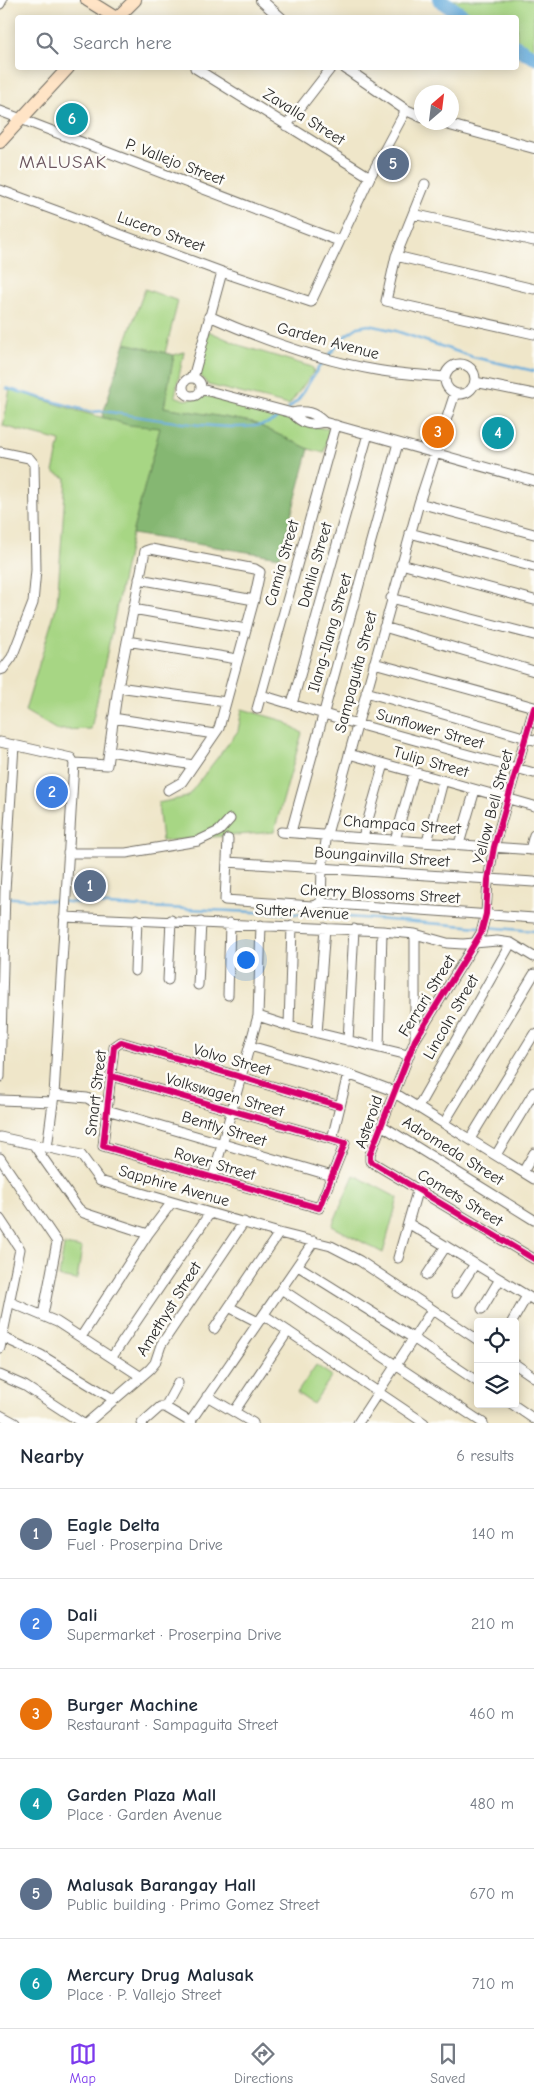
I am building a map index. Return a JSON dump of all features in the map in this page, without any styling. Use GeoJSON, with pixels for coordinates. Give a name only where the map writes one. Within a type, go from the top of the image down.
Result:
{"type":"FeatureCollection","features":[{"type":"Feature","properties":{"kind":"main road"},"geometry":{"type":"LineString","coordinates":[[87,0],[111,15]]}},
{"type":"Feature","properties":{"kind":"main road"},"geometry":{"type":"LineString","coordinates":[[119,15],[134,0]]}},
{"type":"Feature","properties":{"kind":"main road"},"geometry":{"type":"LineString","coordinates":[[0,142],[66,70]]}},
{"type":"Feature","properties":{"kind":"street"},"geometry":{"type":"LineString","coordinates":[[0,4],[2,0]]}},
{"type":"Feature","properties":{"kind":"street"},"geometry":{"type":"LineString","coordinates":[[261,0],[278,15]]}},
{"type":"Feature","properties":{"kind":"street","name":"Zavalla Street"},"geometry":{"type":"LineString","coordinates":[[198,70],[370,177]]}},
{"type":"Feature","properties":{"kind":"street"},"geometry":{"type":"LineString","coordinates":[[286,126],[329,70]]}},
{"type":"Feature","properties":{"kind":"street"},"geometry":{"type":"LineString","coordinates":[[348,70],[414,114]]}},
{"type":"Feature","properties":{"kind":"street"},"geometry":{"type":"LineString","coordinates":[[339,241],[370,177],[406,110]]}},
{"type":"Feature","properties":{"kind":"street","name":"P. Vallejo Street"},"geometry":{"type":"LineString","coordinates":[[0,111],[339,241]]}},
{"type":"Feature","properties":{"kind":"street"},"geometry":{"type":"LineString","coordinates":[[459,127],[534,148]]}},
{"type":"Feature","properties":{"kind":"street"},"geometry":{"type":"LineString","coordinates":[[425,184],[396,256],[386,301],[534,334]]}},
{"type":"Feature","properties":{"kind":"street","name":"Lucero Street"},"geometry":{"type":"LineString","coordinates":[[0,190],[222,272],[311,302],[339,241]]}},
{"type":"Feature","properties":{"kind":"street"},"geometry":{"type":"LineString","coordinates":[[413,214],[534,241]]}},
{"type":"Feature","properties":{"kind":"street"},"geometry":{"type":"LineString","coordinates":[[396,256],[534,289]]}},
{"type":"Feature","properties":{"kind":"street"},"geometry":{"type":"LineString","coordinates":[[194,378],[222,272]]}},
{"type":"Feature","properties":{"kind":"street","name":"Garden Avenue"},"geometry":{"type":"LineString","coordinates":[[209,316],[247,333],[341,363],[377,370],[444,377]]}},
{"type":"Feature","properties":{"kind":"street"},"geometry":{"type":"LineString","coordinates":[[462,364],[473,370],[475,382],[473,388],[467,393],[455,393],[447,387],[444,377],[450,367],[462,364]]}},
{"type":"Feature","properties":{"kind":"street"},"geometry":{"type":"LineString","coordinates":[[190,378],[194,378],[200,382],[201,389],[199,393],[192,396],[185,394],[183,390],[184,383],[190,378]]}},
{"type":"Feature","properties":{"kind":"street"},"geometry":{"type":"LineString","coordinates":[[475,382],[534,394]]}},
{"type":"Feature","properties":{"kind":"street"},"geometry":{"type":"LineString","coordinates":[[201,389],[291,413],[302,410],[316,414],[324,422],[534,481]]}},
{"type":"Feature","properties":{"kind":"street","name":"Sampaguita Street"},"geometry":{"type":"LineString","coordinates":[[321,903],[322,868],[327,834],[391,598],[434,453],[455,393]]}},
{"type":"Feature","properties":{"kind":"street","name":"Camia Street"},"geometry":{"type":"LineString","coordinates":[[257,709],[336,425]]}},
{"type":"Feature","properties":{"kind":"street","name":"Dahlia Street"},"geometry":{"type":"LineString","coordinates":[[292,704],[368,434]]}},
{"type":"Feature","properties":{"kind":"street","name":"Ilang-Ilang Street"},"geometry":{"type":"LineString","coordinates":[[291,832],[398,443]]}},
{"type":"Feature","properties":{"kind":"street"},"geometry":{"type":"LineString","coordinates":[[0,452],[29,458],[34,464],[36,570],[33,603],[12,657],[3,669],[0,670]]}},
{"type":"Feature","properties":{"kind":"street"},"geometry":{"type":"LineString","coordinates":[[419,503],[534,534]]}},
{"type":"Feature","properties":{"kind":"street"},"geometry":{"type":"LineString","coordinates":[[410,533],[534,567]]}},
{"type":"Feature","properties":{"kind":"street"},"geometry":{"type":"LineString","coordinates":[[74,763],[107,765],[118,687],[145,551],[150,549],[255,568],[260,572],[254,600],[219,728],[182,782],[168,790]]}},
{"type":"Feature","properties":{"kind":"street"},"geometry":{"type":"LineString","coordinates":[[401,564],[534,600]]}},
{"type":"Feature","properties":{"kind":"street"},"geometry":{"type":"LineString","coordinates":[[139,579],[254,600]]}},
{"type":"Feature","properties":{"kind":"street"},"geometry":{"type":"LineString","coordinates":[[391,598],[534,635]]}},
{"type":"Feature","properties":{"kind":"street"},"geometry":{"type":"LineString","coordinates":[[133,609],[246,629]]}},
{"type":"Feature","properties":{"kind":"street"},"geometry":{"type":"LineString","coordinates":[[384,627],[534,671]]}},
{"type":"Feature","properties":{"kind":"street"},"geometry":{"type":"LineString","coordinates":[[127,641],[238,659]]}},
{"type":"Feature","properties":{"kind":"street"},"geometry":{"type":"LineString","coordinates":[[374,663],[534,707]]}},
{"type":"Feature","properties":{"kind":"street"},"geometry":{"type":"LineString","coordinates":[[118,687],[226,702]]}},
{"type":"Feature","properties":{"kind":"street"},"geometry":{"type":"LineString","coordinates":[[366,692],[530,739]]}},
{"type":"Feature","properties":{"kind":"street","name":"Sunflower Street"},"geometry":{"type":"LineString","coordinates":[[261,695],[534,773]]}},
{"type":"Feature","properties":{"kind":"street","name":"Yellow Bell Street"},"geometry":{"type":"LineString","coordinates":[[481,933],[486,916],[488,880],[494,847],[517,768],[530,739],[534,707]]}},
{"type":"Feature","properties":{"kind":"street"},"geometry":{"type":"LineString","coordinates":[[113,718],[214,734]]}},
{"type":"Feature","properties":{"kind":"street"},"geometry":{"type":"LineString","coordinates":[[0,742],[71,758],[74,763],[53,1099],[47,1148]]}},
{"type":"Feature","properties":{"kind":"street"},"geometry":{"type":"LineString","coordinates":[[0,1077],[5,891],[14,745]]}},
{"type":"Feature","properties":{"kind":"street"},"geometry":{"type":"LineString","coordinates":[[109,750],[193,765]]}},
{"type":"Feature","properties":{"kind":"street","name":"Tulip Street"},"geometry":{"type":"LineString","coordinates":[[349,754],[534,806]]}},
{"type":"Feature","properties":{"kind":"street"},"geometry":{"type":"LineString","coordinates":[[362,837],[384,764]]}},
{"type":"Feature","properties":{"kind":"street"},"geometry":{"type":"LineString","coordinates":[[395,840],[414,773]]}},
{"type":"Feature","properties":{"kind":"street"},"geometry":{"type":"LineString","coordinates":[[427,842],[443,781]]}},
{"type":"Feature","properties":{"kind":"street"},"geometry":{"type":"LineString","coordinates":[[459,844],[475,790]]}},
{"type":"Feature","properties":{"kind":"street"},"geometry":{"type":"LineString","coordinates":[[68,853],[126,853],[198,841],[219,831],[230,819]]}},
{"type":"Feature","properties":{"kind":"street","name":"Champaca Street"},"geometry":{"type":"LineString","coordinates":[[281,832],[532,850]]}},
{"type":"Feature","properties":{"kind":"street"},"geometry":{"type":"LineString","coordinates":[[532,850],[534,835]]}},
{"type":"Feature","properties":{"kind":"street"},"geometry":{"type":"LineString","coordinates":[[227,862],[228,839]]}},
{"type":"Feature","properties":{"kind":"street","name":"Boungainvilla Street"},"geometry":{"type":"LineString","coordinates":[[227,862],[534,882]]}},
{"type":"Feature","properties":{"kind":"street","name":"Cherry Blossoms Street"},"geometry":{"type":"LineString","coordinates":[[227,862],[225,900],[312,906],[321,903],[534,918]]}},
{"type":"Feature","properties":{"kind":"street","name":"Sutter Avenue"},"geometry":{"type":"LineString","coordinates":[[64,914],[382,930],[415,934],[447,943],[497,941],[511,943],[534,957]]}},
{"type":"Feature","properties":{"kind":"street"},"geometry":{"type":"LineString","coordinates":[[135,971],[137,919]]}},
{"type":"Feature","properties":{"kind":"street"},"geometry":{"type":"LineString","coordinates":[[168,980],[171,920]]}},
{"type":"Feature","properties":{"kind":"street"},"geometry":{"type":"LineString","coordinates":[[198,985],[201,922]]}},
{"type":"Feature","properties":{"kind":"street"},"geometry":{"type":"LineString","coordinates":[[228,995],[230,923]]}},
{"type":"Feature","properties":{"kind":"street"},"geometry":{"type":"LineString","coordinates":[[213,1177],[258,1016],[261,925]]}},
{"type":"Feature","properties":{"kind":"street"},"geometry":{"type":"LineString","coordinates":[[289,1026],[292,926]]}},
{"type":"Feature","properties":{"kind":"street"},"geometry":{"type":"LineString","coordinates":[[317,1033],[325,928]]}},
{"type":"Feature","properties":{"kind":"street"},"geometry":{"type":"LineString","coordinates":[[348,1041],[354,929]]}},
{"type":"Feature","properties":{"kind":"street"},"geometry":{"type":"LineString","coordinates":[[379,1048],[382,930]]}},
{"type":"Feature","properties":{"kind":"street","name":"Ferrari Street"},"geometry":{"type":"LineString","coordinates":[[394,1092],[415,1040],[481,933]]}},
{"type":"Feature","properties":{"kind":"street"},"geometry":{"type":"LineString","coordinates":[[415,934],[415,1040]]}},
{"type":"Feature","properties":{"kind":"street","name":"Lincoln Street"},"geometry":{"type":"LineString","coordinates":[[418,1107],[511,943]]}},
{"type":"Feature","properties":{"kind":"street"},"geometry":{"type":"LineString","coordinates":[[444,1123],[534,974]]}},
{"type":"Feature","properties":{"kind":"street"},"geometry":{"type":"LineString","coordinates":[[258,1016],[289,1026],[408,1055]]}},
{"type":"Feature","properties":{"kind":"street"},"geometry":{"type":"LineString","coordinates":[[470,1139],[534,1034]]}},
{"type":"Feature","properties":{"kind":"street","name":"Volvo Street"},"geometry":{"type":"LineString","coordinates":[[116,1043],[121,1042],[340,1106]]}},
{"type":"Feature","properties":{"kind":"street","name":"Smart Street"},"geometry":{"type":"LineString","coordinates":[[103,1146],[116,1043]]}},
{"type":"Feature","properties":{"kind":"street"},"geometry":{"type":"LineString","coordinates":[[250,1046],[348,1074],[394,1092],[534,1179]]}},
{"type":"Feature","properties":{"kind":"street"},"geometry":{"type":"LineString","coordinates":[[332,1176],[345,1143],[332,1138],[348,1074]]}},
{"type":"Feature","properties":{"kind":"street","name":"Volkswagen Street"},"geometry":{"type":"LineString","coordinates":[[111,1076],[231,1112],[332,1138]]}},
{"type":"Feature","properties":{"kind":"street","name":"Asteroid"},"geometry":{"type":"LineString","coordinates":[[370,1161],[370,1154],[394,1092]]}},
{"type":"Feature","properties":{"kind":"street"},"geometry":{"type":"LineString","coordinates":[[496,1156],[534,1092]]}},
{"type":"Feature","properties":{"kind":"street","name":"Bently Street"},"geometry":{"type":"LineString","coordinates":[[0,1100],[87,1098],[107,1110],[332,1176]]}},
{"type":"Feature","properties":{"kind":"street","name":"Adromeda Street"},"geometry":{"type":"LineString","coordinates":[[381,1125],[534,1220]]}},
{"type":"Feature","properties":{"kind":"street","name":"Sapphire Avenue"},"geometry":{"type":"LineString","coordinates":[[0,1137],[81,1155],[100,1180],[279,1233],[331,1246],[360,1261],[474,1337]]}},
{"type":"Feature","properties":{"kind":"street"},"geometry":{"type":"LineString","coordinates":[[33,1144],[78,1208],[84,1213],[148,1234]]}},
{"type":"Feature","properties":{"kind":"street","name":"Rover Street"},"geometry":{"type":"LineString","coordinates":[[103,1146],[319,1208],[332,1176]]}},
{"type":"Feature","properties":{"kind":"street"},"geometry":{"type":"LineString","coordinates":[[522,1172],[534,1153]]}},
{"type":"Feature","properties":{"kind":"street"},"geometry":{"type":"LineString","coordinates":[[0,1158],[57,1242],[43,1315]]}},
{"type":"Feature","properties":{"kind":"street","name":"Comets Street"},"geometry":{"type":"LineString","coordinates":[[370,1161],[534,1259]]}},
{"type":"Feature","properties":{"kind":"street"},"geometry":{"type":"LineString","coordinates":[[398,1258],[418,1188]]}},
{"type":"Feature","properties":{"kind":"street"},"geometry":{"type":"LineString","coordinates":[[81,1337],[148,1234],[172,1202]]}},
{"type":"Feature","properties":{"kind":"street"},"geometry":{"type":"LineString","coordinates":[[112,1357],[210,1212]]}},
{"type":"Feature","properties":{"kind":"street"},"geometry":{"type":"LineString","coordinates":[[0,1219],[20,1249],[0,1348]]}},
{"type":"Feature","properties":{"kind":"street","name":"Amethyst Street"},"geometry":{"type":"LineString","coordinates":[[87,1423],[155,1363],[161,1345],[244,1222]]}},
{"type":"Feature","properties":{"kind":"street"},"geometry":{"type":"LineString","coordinates":[[408,1223],[530,1298],[515,1318]]}},
{"type":"Feature","properties":{"kind":"street"},"geometry":{"type":"LineString","coordinates":[[214,1329],[279,1233]]}},
{"type":"Feature","properties":{"kind":"street"},"geometry":{"type":"LineString","coordinates":[[165,1406],[191,1422],[314,1242]]}},
{"type":"Feature","properties":{"kind":"street"},"geometry":{"type":"LineString","coordinates":[[427,1275],[446,1246]]}},
{"type":"Feature","properties":{"kind":"street"},"geometry":{"type":"LineString","coordinates":[[456,1293],[475,1264]]}},
{"type":"Feature","properties":{"kind":"street"},"geometry":{"type":"LineString","coordinates":[[298,1266],[413,1338],[474,1379]]}},
{"type":"Feature","properties":{"kind":"street"},"geometry":{"type":"LineString","coordinates":[[482,1309],[500,1279]]}},
{"type":"Feature","properties":{"kind":"street"},"geometry":{"type":"LineString","coordinates":[[281,1289],[483,1423]]}},
{"type":"Feature","properties":{"kind":"street"},"geometry":{"type":"LineString","coordinates":[[10,1302],[43,1315],[81,1337],[140,1376]]}},
{"type":"Feature","properties":{"kind":"street"},"geometry":{"type":"LineString","coordinates":[[229,1308],[288,1331],[424,1423]]}},
{"type":"Feature","properties":{"kind":"street"},"geometry":{"type":"LineString","coordinates":[[361,1422],[378,1392],[432,1310]]}},
{"type":"Feature","properties":{"kind":"street"},"geometry":{"type":"LineString","coordinates":[[234,1412],[288,1331]]}},
{"type":"Feature","properties":{"kind":"street"},"geometry":{"type":"LineString","coordinates":[[2,1338],[41,1355],[113,1399]]}},
{"type":"Feature","properties":{"kind":"street"},"geometry":{"type":"LineString","coordinates":[[519,1367],[534,1377]]}},
{"type":"Feature","properties":{"kind":"street"},"geometry":{"type":"LineString","coordinates":[[0,1375],[25,1386],[82,1423]]}},
{"type":"Feature","properties":{"kind":"street"},"geometry":{"type":"LineString","coordinates":[[142,1423],[160,1407],[165,1406],[178,1383]]}},
{"type":"Feature","properties":{"kind":"street"},"geometry":{"type":"LineString","coordinates":[[207,1396],[253,1423]]}},
{"type":"Feature","properties":{"kind":"street"},"geometry":{"type":"LineString","coordinates":[[518,1408],[534,1419]]}},
{"type":"Feature","properties":{"kind":"street"},"geometry":{"type":"LineString","coordinates":[[0,1414],[15,1423]]}},
{"type":"Feature","properties":{"kind":"green space"},"geometry":{"type":"Polygon","coordinates":[[[450,0],[534,0],[534,51],[519,42],[519,15],[469,15],[450,0]]]}},
{"type":"Feature","properties":{"kind":"green space"},"geometry":{"type":"Polygon","coordinates":[[[145,289],[178,301],[165,353],[125,343],[145,289]]]}},
{"type":"Feature","properties":{"kind":"green space"},"geometry":{"type":"Polygon","coordinates":[[[208,331],[242,346],[312,367],[314,371],[289,405],[208,385],[198,372],[208,331]]]}},
{"type":"Feature","properties":{"kind":"green space"},"geometry":{"type":"Polygon","coordinates":[[[125,343],[174,355],[164,407],[252,422],[309,449],[280,557],[132,534],[160,428],[128,425],[102,417],[125,343]]]}},
{"type":"Feature","properties":{"kind":"green space"},"geometry":{"type":"Polygon","coordinates":[[[184,352],[175,396],[185,400],[207,396],[287,417],[299,425],[330,429],[324,453],[309,449],[252,422],[164,407],[174,355],[184,352]]]}},
{"type":"Feature","properties":{"kind":"green space"},"geometry":{"type":"Polygon","coordinates":[[[10,389],[103,418],[160,428],[132,534],[91,729],[57,730],[25,711],[57,604],[66,478],[53,472],[60,441],[3,426],[10,389]]]}},
{"type":"Feature","properties":{"kind":"green space"},"geometry":{"type":"Polygon","coordinates":[[[242,709],[284,721],[302,733],[274,832],[162,841],[158,803],[187,797],[238,731],[242,709]]]}},
{"type":"Feature","properties":{"kind":"green space"},"geometry":{"type":"Polygon","coordinates":[[[354,1175],[398,1198],[383,1253],[332,1226],[354,1175]]]}},
{"type":"Feature","properties":{"kind":"green space"},"geometry":{"type":"Polygon","coordinates":[[[64,1245],[82,1248],[77,1280],[59,1277],[64,1245]]]}},
{"type":"Feature","properties":{"kind":"green space"},"geometry":{"type":"Polygon","coordinates":[[[316,1365],[332,1376],[313,1404],[297,1393],[316,1365]]]}},
{"type":"Feature","properties":{"kind":"waterway"},"geometry":{"type":"LineString","coordinates":[[440,0],[462,15]]}},
{"type":"Feature","properties":{"kind":"waterway"},"geometry":{"type":"LineString","coordinates":[[519,49],[534,57]]}},
{"type":"Feature","properties":{"kind":"waterway"},"geometry":{"type":"LineString","coordinates":[[288,409],[298,400],[319,367],[346,335],[358,327],[369,325],[396,331],[473,357],[534,371]]}},
{"type":"Feature","properties":{"kind":"waterway"},"geometry":{"type":"LineString","coordinates":[[6,388],[91,412],[103,411],[191,424],[240,427],[259,425],[273,421],[282,414]]}},
{"type":"Feature","properties":{"kind":"waterway"},"geometry":{"type":"LineString","coordinates":[[0,897],[123,906],[322,915],[480,927]]}},
{"type":"Feature","properties":{"kind":"waterway"},"geometry":{"type":"LineString","coordinates":[[486,927],[534,931]]}},
{"type":"Feature","properties":{"kind":"cycle path"},"geometry":{"type":"LineString","coordinates":[[534,708],[494,847],[488,880],[486,914],[481,933],[415,1040],[370,1154],[370,1161],[534,1259]]}},
{"type":"Feature","properties":{"kind":"cycle path"},"geometry":{"type":"LineString","coordinates":[[111,1076],[345,1143],[319,1208],[103,1146],[114,1047],[121,1042],[340,1106]]}},
{"type":"Feature","properties":{"kind":"place","name":"Mercury Drug Malusak"},"geometry":{"type":"Point","coordinates":[72,119]}},
{"type":"Feature","properties":{"kind":"place","name":"Malusak Barangay Hall"},"geometry":{"type":"Point","coordinates":[393,164]}},
{"type":"Feature","properties":{"kind":"place","name":"Burger Machine"},"geometry":{"type":"Point","coordinates":[438,432]}},
{"type":"Feature","properties":{"kind":"place","name":"Garden Plaza Mall"},"geometry":{"type":"Point","coordinates":[498,433]}},
{"type":"Feature","properties":{"kind":"place","name":"Dali"},"geometry":{"type":"Point","coordinates":[52,792]}},
{"type":"Feature","properties":{"kind":"place","name":"Eagle Delta"},"geometry":{"type":"Point","coordinates":[90,886]}},
{"type":"Feature","properties":{"kind":"district","name":"MALUSAK"},"geometry":{"type":"Point","coordinates":[63,162]}}]}
